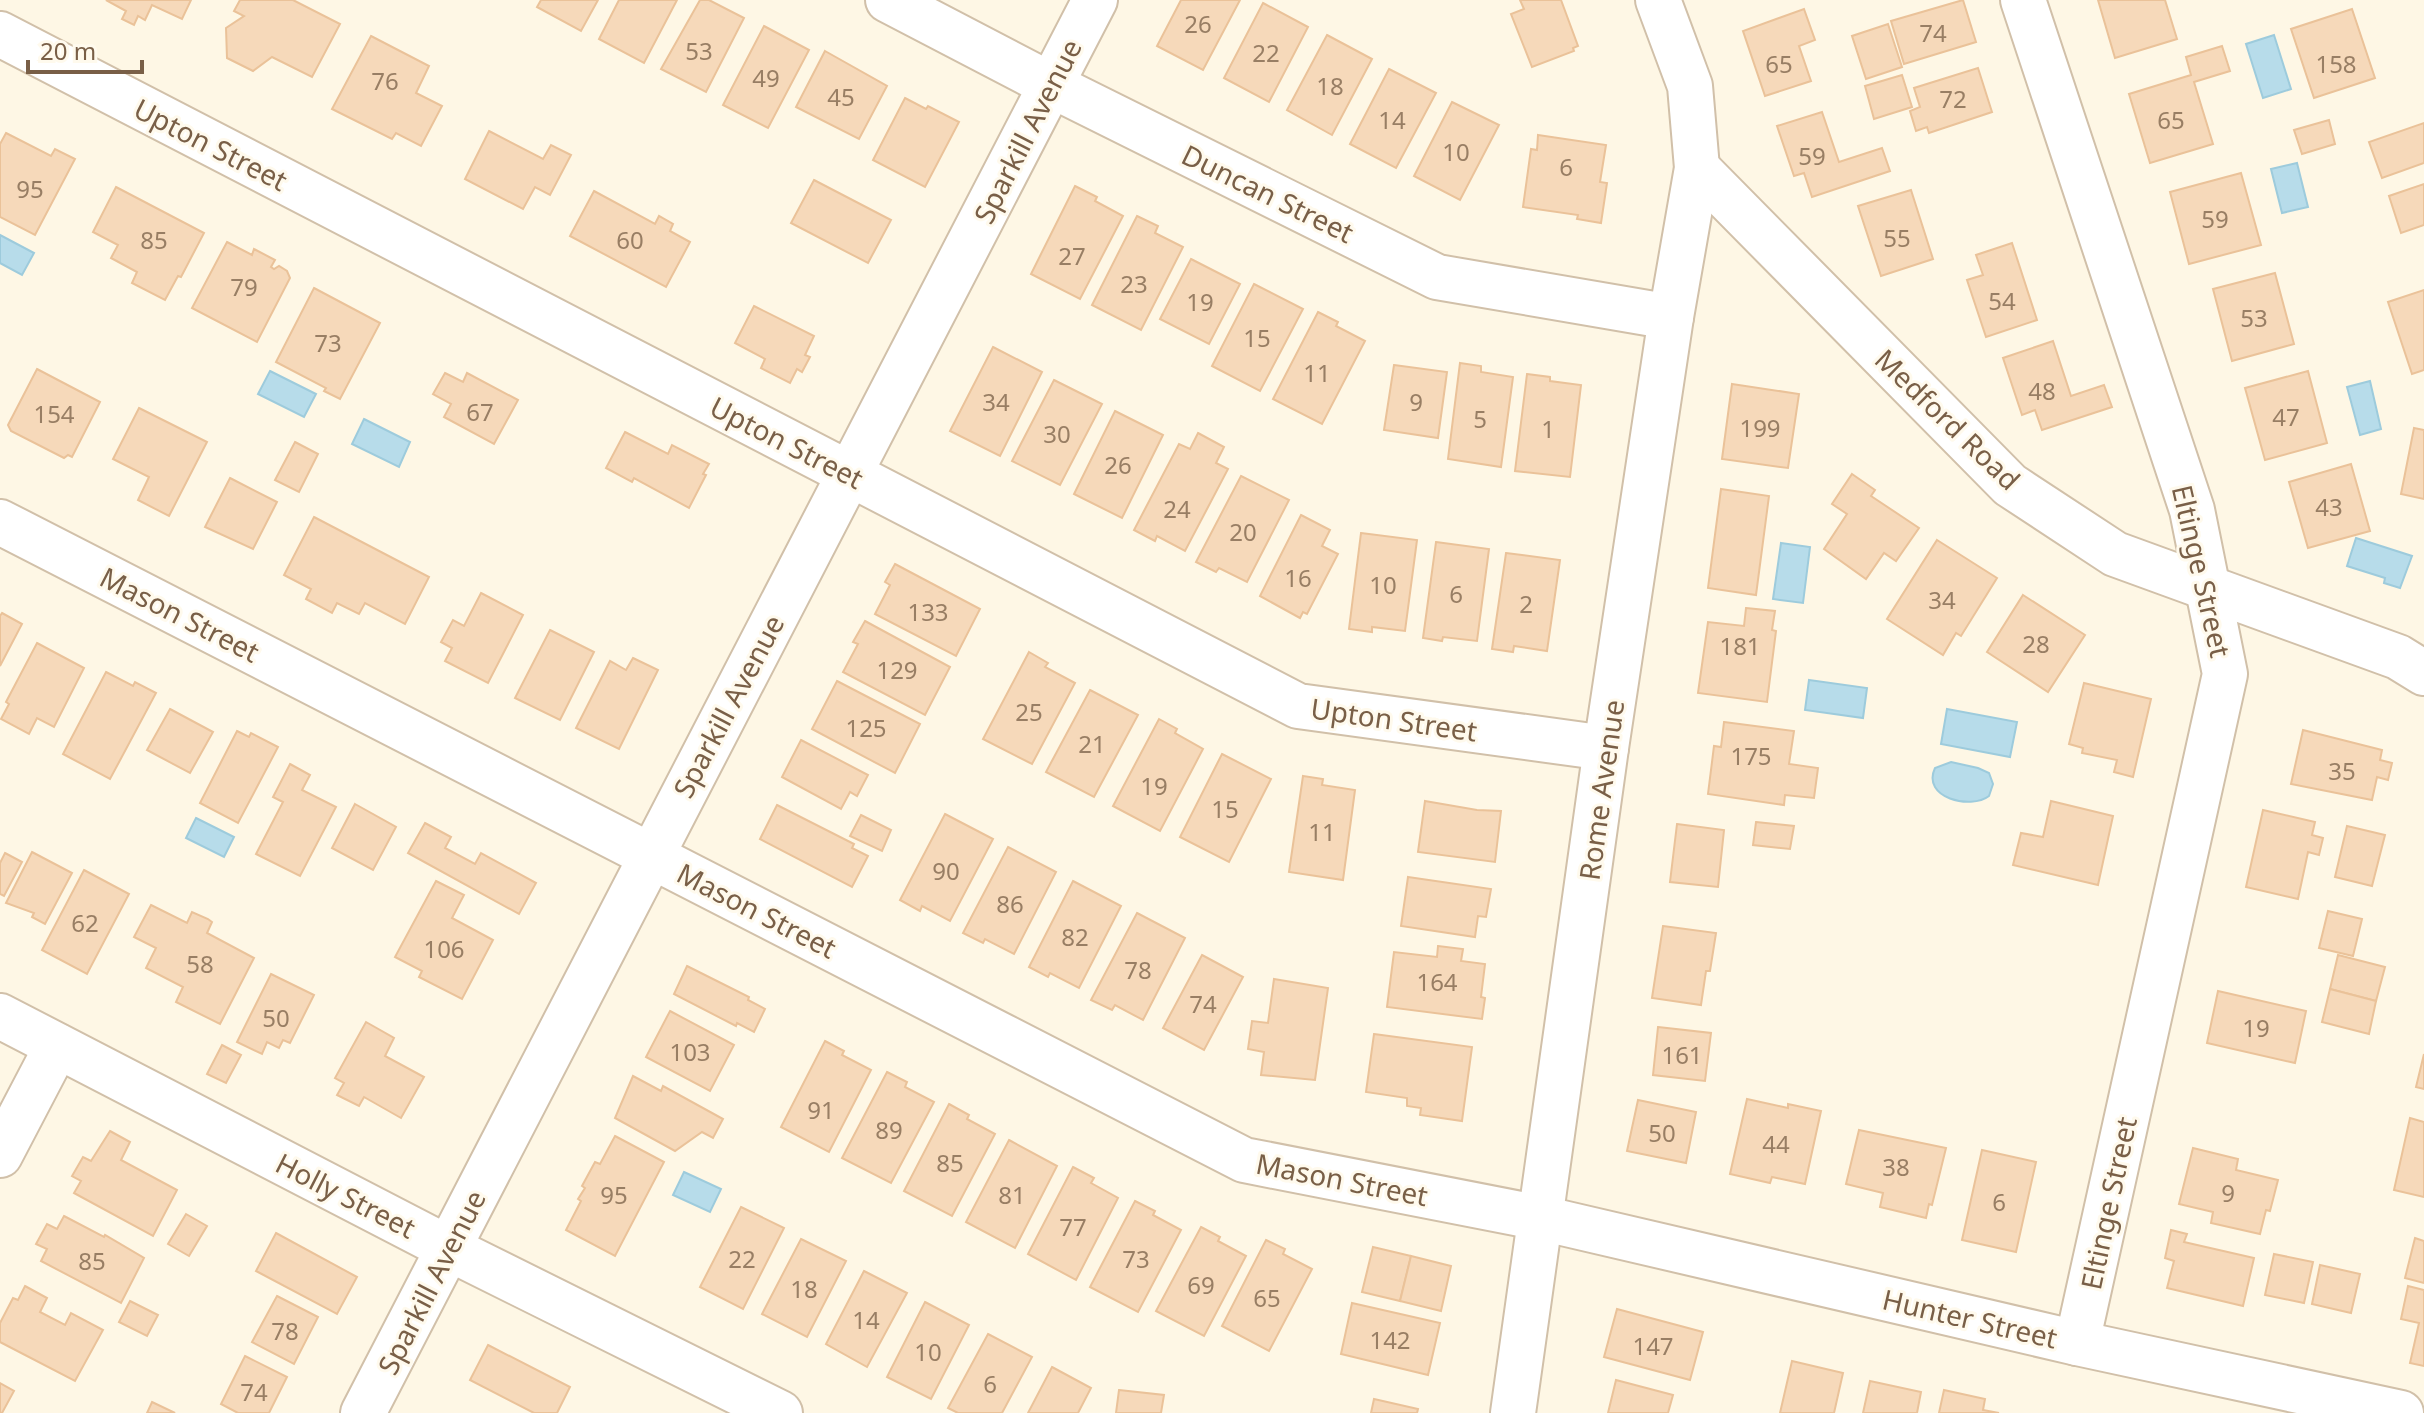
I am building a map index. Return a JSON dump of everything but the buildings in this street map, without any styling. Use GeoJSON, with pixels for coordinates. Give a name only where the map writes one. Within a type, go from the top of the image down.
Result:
{"type":"FeatureCollection","features":[{"type":"Feature","properties":{"kind":"street","name":"Duncan Street"},"geometry":{"type":"LineString","coordinates":[[888,0],[1051,85],[1437,277],[1671,317]]}},
{"type":"Feature","properties":{"kind":"street","name":"Sparkill Avenue"},"geometry":{"type":"LineString","coordinates":[[363,1413],[1095,0]]}},
{"type":"Feature","properties":{"kind":"street","name":"Rome Avenue"},"geometry":{"type":"LineString","coordinates":[[1513,1413],[1606,748],[1671,317],[1697,168],[1690,86],[1658,0]]}},
{"type":"Feature","properties":{"kind":"street","name":"Eltinge Street"},"geometry":{"type":"LineString","coordinates":[[2023,0],[2192,510],[2225,674],[2077,1343]]}},
{"type":"Feature","properties":{"kind":"street","name":"Upton Street"},"geometry":{"type":"LineString","coordinates":[[0,34],[1298,706],[1606,748]]}},
{"type":"Feature","properties":{"kind":"street","name":"Medford Road"},"geometry":{"type":"LineString","coordinates":[[1697,168],[2010,485],[2115,554],[2398,657],[2424,673]]}},
{"type":"Feature","properties":{"kind":"street","name":"Mason Street"},"geometry":{"type":"LineString","coordinates":[[0,522],[1244,1160],[1541,1218]]}},
{"type":"Feature","properties":{"kind":"street","name":"Holly Street"},"geometry":{"type":"LineString","coordinates":[[0,1016],[448,1248],[780,1413]]}},
{"type":"Feature","properties":{"kind":"street"},"geometry":{"type":"LineString","coordinates":[[0,1155],[57,1046]]}},
{"type":"Feature","properties":{"kind":"street","name":"Hunter Street"},"geometry":{"type":"LineString","coordinates":[[1541,1218],[2077,1343],[2401,1413]]}},
{"type":"Feature","properties":{"kind":"water"},"geometry":{"type":"Polygon","coordinates":[[[2274,35],[2291,89],[2263,98],[2246,44],[2274,35]]]}},
{"type":"Feature","properties":{"kind":"water"},"geometry":{"type":"Polygon","coordinates":[[[2297,163],[2308,207],[2282,213],[2271,169],[2297,163]]]}},
{"type":"Feature","properties":{"kind":"water"},"geometry":{"type":"Polygon","coordinates":[[[0,235],[34,253],[22,275],[0,263],[0,235]]]}},
{"type":"Feature","properties":{"kind":"water"},"geometry":{"type":"Polygon","coordinates":[[[270,371],[316,394],[304,417],[258,394],[270,371]]]}},
{"type":"Feature","properties":{"kind":"water"},"geometry":{"type":"Polygon","coordinates":[[[2370,381],[2381,429],[2360,435],[2347,387],[2370,381]]]}},
{"type":"Feature","properties":{"kind":"water"},"geometry":{"type":"Polygon","coordinates":[[[364,419],[410,442],[399,467],[352,444],[364,419]]]}},
{"type":"Feature","properties":{"kind":"water"},"geometry":{"type":"Polygon","coordinates":[[[2356,538],[2412,556],[2400,588],[2384,583],[2385,578],[2347,566],[2356,538]]]}},
{"type":"Feature","properties":{"kind":"water"},"geometry":{"type":"Polygon","coordinates":[[[1781,543],[1810,547],[1803,603],[1773,599],[1781,543]]]}},
{"type":"Feature","properties":{"kind":"water"},"geometry":{"type":"Polygon","coordinates":[[[1809,680],[1867,688],[1863,718],[1805,710],[1809,680]]]}},
{"type":"Feature","properties":{"kind":"water"},"geometry":{"type":"Polygon","coordinates":[[[1947,709],[2017,722],[2010,757],[1941,744],[1947,709]]]}},
{"type":"Feature","properties":{"kind":"water"},"geometry":{"type":"Polygon","coordinates":[[[1951,762],[1989,773],[1993,784],[1989,796],[1971,802],[1941,794],[1935,787],[1935,768],[1951,762]]]}},
{"type":"Feature","properties":{"kind":"water"},"geometry":{"type":"Polygon","coordinates":[[[196,818],[234,837],[224,857],[186,838],[196,818]]]}},
{"type":"Feature","properties":{"kind":"water"},"geometry":{"type":"Polygon","coordinates":[[[684,1172],[721,1189],[710,1212],[673,1195],[684,1172]]]}}]}
